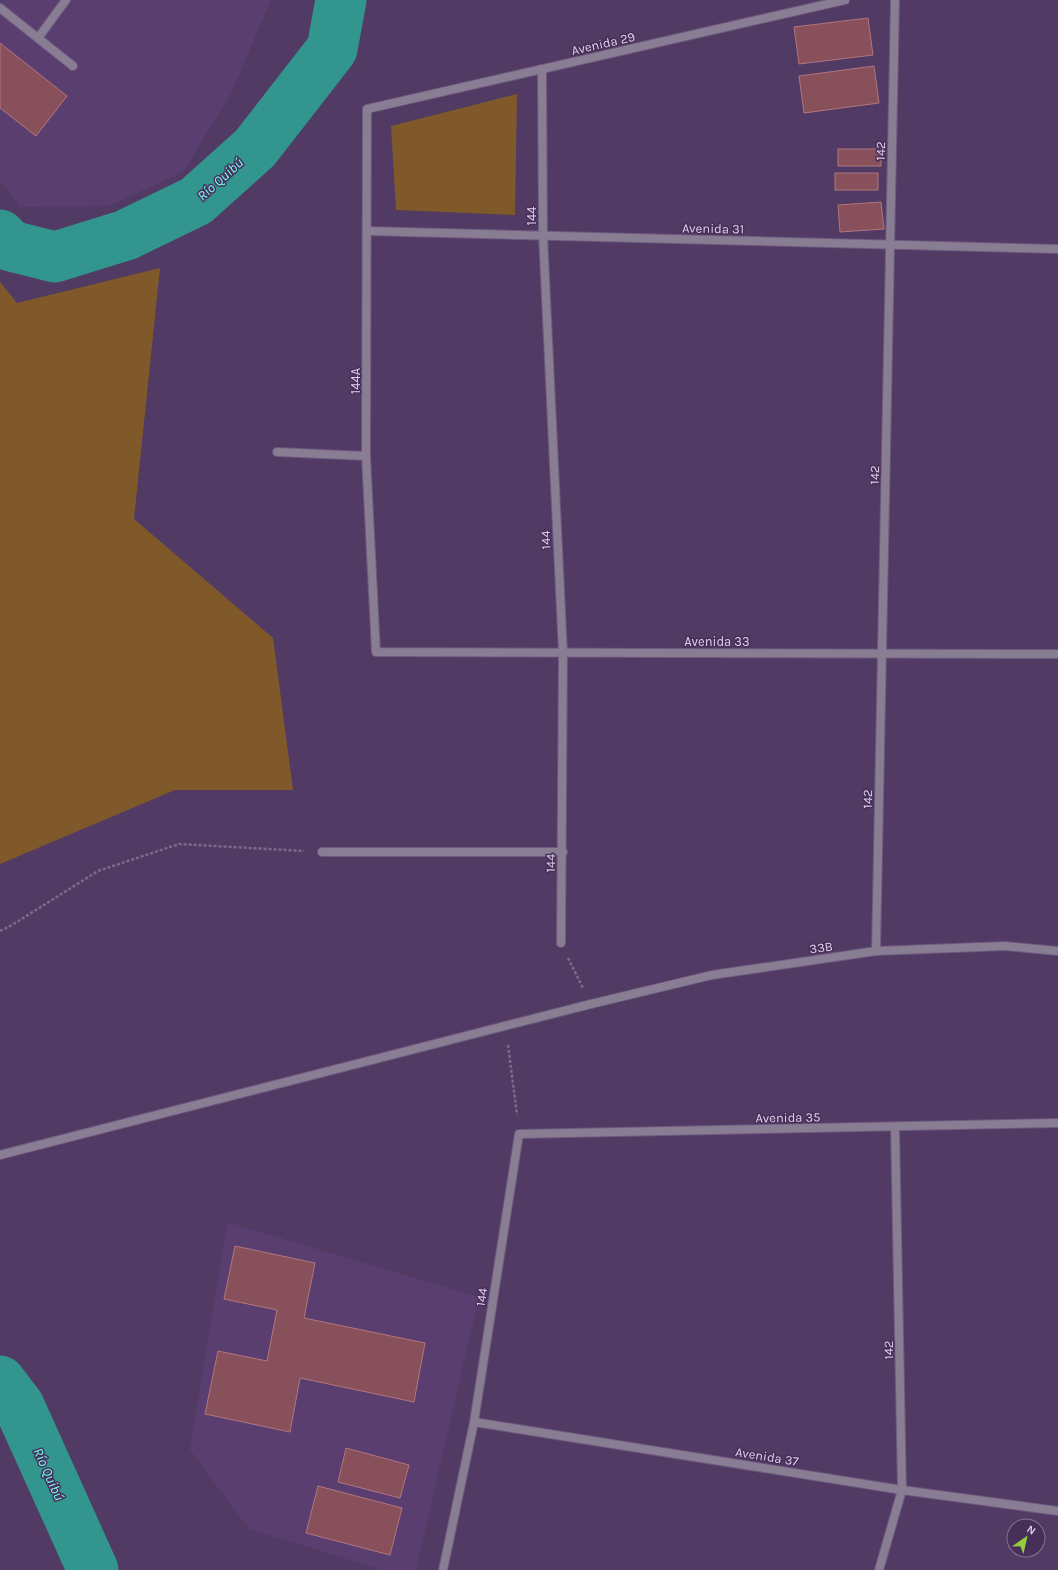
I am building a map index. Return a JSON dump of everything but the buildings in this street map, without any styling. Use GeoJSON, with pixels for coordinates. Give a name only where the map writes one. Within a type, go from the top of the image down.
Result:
{"type":"FeatureCollection","features":[{"type":"Feature","properties":{"kind":"street"},"geometry":{"type":"LineString","coordinates":[[38,38],[66,0]]}},
{"type":"Feature","properties":{"kind":"street","name":"Avenida 29"},"geometry":{"type":"LineString","coordinates":[[367,109],[845,0]]}},
{"type":"Feature","properties":{"kind":"street","name":"142"},"geometry":{"type":"LineString","coordinates":[[876,951],[895,0]]}},
{"type":"Feature","properties":{"kind":"street"},"geometry":{"type":"LineString","coordinates":[[0,8],[73,66]]}},
{"type":"Feature","properties":{"kind":"street","name":"144"},"geometry":{"type":"LineString","coordinates":[[542,69],[543,235],[563,653],[563,852],[561,943]]}},
{"type":"Feature","properties":{"kind":"street","name":"144A"},"geometry":{"type":"LineString","coordinates":[[367,109],[366,456],[376,652]]}},
{"type":"Feature","properties":{"kind":"street","name":"Avenida 31"},"geometry":{"type":"LineString","coordinates":[[367,231],[1058,249]]}},
{"type":"Feature","properties":{"kind":"street"},"geometry":{"type":"LineString","coordinates":[[277,452],[366,456]]}},
{"type":"Feature","properties":{"kind":"street","name":"Avenida 33"},"geometry":{"type":"LineString","coordinates":[[376,652],[1058,654]]}},
{"type":"Feature","properties":{"kind":"street"},"geometry":{"type":"LineString","coordinates":[[322,852],[563,852]]}},
{"type":"Feature","properties":{"kind":"street","name":"33B"},"geometry":{"type":"LineString","coordinates":[[0,1155],[591,1004],[712,975],[876,951],[1005,946],[1058,951]]}},
{"type":"Feature","properties":{"kind":"street","name":"Avenida 35"},"geometry":{"type":"LineString","coordinates":[[519,1134],[1058,1123]]}},
{"type":"Feature","properties":{"kind":"street","name":"142"},"geometry":{"type":"LineString","coordinates":[[879,1570],[902,1490],[895,1127]]}},
{"type":"Feature","properties":{"kind":"street","name":"144"},"geometry":{"type":"LineString","coordinates":[[443,1570],[474,1422],[519,1134]]}},
{"type":"Feature","properties":{"kind":"street","name":"Avenida 37"},"geometry":{"type":"LineString","coordinates":[[474,1422],[902,1490],[1058,1510]]}},
{"type":"Feature","properties":{"kind":"path"},"geometry":{"type":"LineString","coordinates":[[0,931],[98,871],[179,844],[322,852]]}},
{"type":"Feature","properties":{"kind":"path"},"geometry":{"type":"LineString","coordinates":[[561,943],[591,1004]]}},
{"type":"Feature","properties":{"kind":"path"},"geometry":{"type":"LineString","coordinates":[[506,1026],[519,1134]]}},
{"type":"Feature","properties":{"kind":"shaded area"},"geometry":{"type":"Polygon","coordinates":[[[0,0],[271,0],[232,92],[183,172],[109,206],[20,207],[0,181],[0,0]]]}},
{"type":"Feature","properties":{"kind":"shaded area"},"geometry":{"type":"Polygon","coordinates":[[[517,94],[515,215],[396,210],[391,126],[517,94]]]}},
{"type":"Feature","properties":{"kind":"shaded area"},"geometry":{"type":"Polygon","coordinates":[[[160,268],[134,519],[273,638],[293,790],[175,790],[0,864],[0,282],[17,303],[160,268]]]}},
{"type":"Feature","properties":{"kind":"shaded area"},"geometry":{"type":"Polygon","coordinates":[[[227,1222],[479,1297],[416,1570],[382,1570],[249,1529],[190,1450],[227,1222]]]}},
{"type":"Feature","properties":{"kind":"waterway","name":"Río Quibú"},"geometry":{"type":"LineString","coordinates":[[0,235],[11,246],[55,257],[126,235],[196,201],[255,148],[332,49],[341,0]]}},
{"type":"Feature","properties":{"kind":"waterway","name":"Río Quibú"},"geometry":{"type":"LineString","coordinates":[[0,1381],[19,1406],[93,1570]]}}]}
